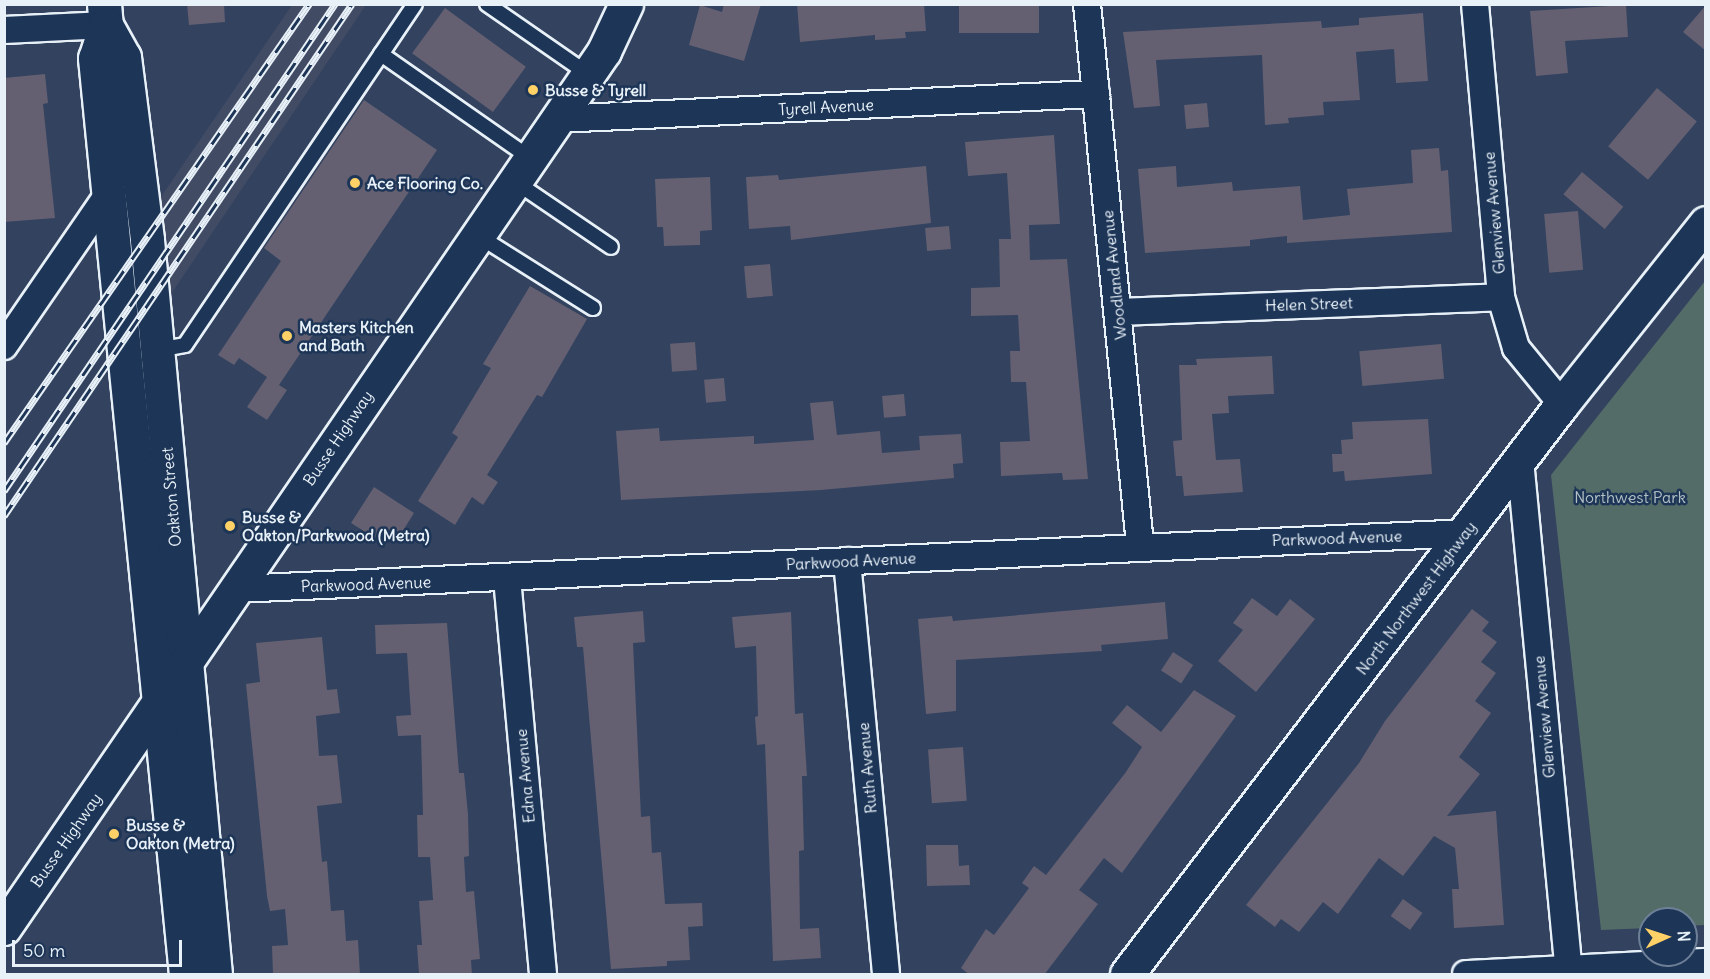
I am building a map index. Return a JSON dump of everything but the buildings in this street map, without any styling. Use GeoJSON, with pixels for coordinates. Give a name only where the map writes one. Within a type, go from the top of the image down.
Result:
{"type":"FeatureCollection","features":[{"type":"Feature","properties":{"kind":"main road","name":"Busse Highway"},"geometry":{"type":"LineString","coordinates":[[4,928],[160,704],[588,74],[626,4]]}},
{"type":"Feature","properties":{"kind":"main road","name":"Oakton Street"},"geometry":{"type":"LineString","coordinates":[[105,15],[95,58],[186,975]]}},
{"type":"Feature","properties":{"kind":"main road","name":"Oakton Street"},"geometry":{"type":"LineString","coordinates":[[105,15],[124,57],[157,350],[215,975]]}},
{"type":"Feature","properties":{"kind":"main road","name":"North Northwest Highway"},"geometry":{"type":"LineString","coordinates":[[1127,975],[1467,533],[1562,404],[1706,223]]}},
{"type":"Feature","properties":{"kind":"street","name":"Woodland Avenue"},"geometry":{"type":"LineString","coordinates":[[1087,4],[1140,545]]}},
{"type":"Feature","properties":{"kind":"street","name":"Glenview Avenue"},"geometry":{"type":"LineString","coordinates":[[1475,4],[1501,297],[1516,348],[1562,404]]}},
{"type":"Feature","properties":{"kind":"street"},"geometry":{"type":"LineString","coordinates":[[4,30],[105,15]]}},
{"type":"Feature","properties":{"kind":"street","name":"Tyrell Avenue"},"geometry":{"type":"LineString","coordinates":[[557,119],[1096,94]]}},
{"type":"Feature","properties":{"kind":"street"},"geometry":{"type":"LineString","coordinates":[[4,346],[110,192]]}},
{"type":"Feature","properties":{"kind":"street","name":"Helen Street"},"geometry":{"type":"LineString","coordinates":[[1118,312],[1501,297]]}},
{"type":"Feature","properties":{"kind":"street","name":"Glenview Avenue"},"geometry":{"type":"LineString","coordinates":[[1520,460],[1568,971]]}},
{"type":"Feature","properties":{"kind":"street","name":"Parkwood Avenue"},"geometry":{"type":"LineString","coordinates":[[236,589],[507,578],[1140,545],[1467,533]]}},
{"type":"Feature","properties":{"kind":"street","name":"Ruth Avenue"},"geometry":{"type":"LineString","coordinates":[[847,561],[886,975]]}},
{"type":"Feature","properties":{"kind":"street","name":"Edna Avenue"},"geometry":{"type":"LineString","coordinates":[[507,578],[543,975]]}},
{"type":"Feature","properties":{"kind":"street"},"geometry":{"type":"LineString","coordinates":[[1466,975],[1706,962]]}},
{"type":"Feature","properties":{"kind":"lane"},"geometry":{"type":"LineString","coordinates":[[157,350],[185,345],[415,4]]}},
{"type":"Feature","properties":{"kind":"lane"},"geometry":{"type":"LineString","coordinates":[[487,4],[588,74]]}},
{"type":"Feature","properties":{"kind":"lane"},"geometry":{"type":"LineString","coordinates":[[381,54],[611,247]]}},
{"type":"Feature","properties":{"kind":"lane"},"geometry":{"type":"LineString","coordinates":[[477,235],[593,308]]}},
{"type":"Feature","properties":{"kind":"shaded area"},"geometry":{"type":"Polygon","coordinates":[[[292,5],[366,5],[167,300],[156,204],[292,5]]]}},
{"type":"Feature","properties":{"kind":"green space","name":"Northwest Park"},"geometry":{"type":"Polygon","coordinates":[[[1705,281],[1705,925],[1698,925],[1698,907],[1638,907],[1638,928],[1601,930],[1551,475],[1705,281]]]}},
{"type":"Feature","properties":{"kind":"railway"},"geometry":{"type":"LineString","coordinates":[[4,443],[309,4]]}},
{"type":"Feature","properties":{"kind":"railway"},"geometry":{"type":"LineString","coordinates":[[4,491],[335,4]]}},
{"type":"Feature","properties":{"kind":"railway"},"geometry":{"type":"LineString","coordinates":[[4,516],[352,4]]}},
{"type":"Feature","properties":{"kind":"place","name":"Busse & Tyrell"},"geometry":{"type":"Point","coordinates":[533,90]}},
{"type":"Feature","properties":{"kind":"place","name":"Ace Flooring Co."},"geometry":{"type":"Point","coordinates":[355,183]}},
{"type":"Feature","properties":{"kind":"place","name":"Masters Kitchen and Bath"},"geometry":{"type":"Point","coordinates":[287,336]}},
{"type":"Feature","properties":{"kind":"place","name":"Busse & Oakton/Parkwood (Metra)"},"geometry":{"type":"Point","coordinates":[230,526]}},
{"type":"Feature","properties":{"kind":"place","name":"Busse & Oakton (Metra)"},"geometry":{"type":"Point","coordinates":[114,834]}}]}
